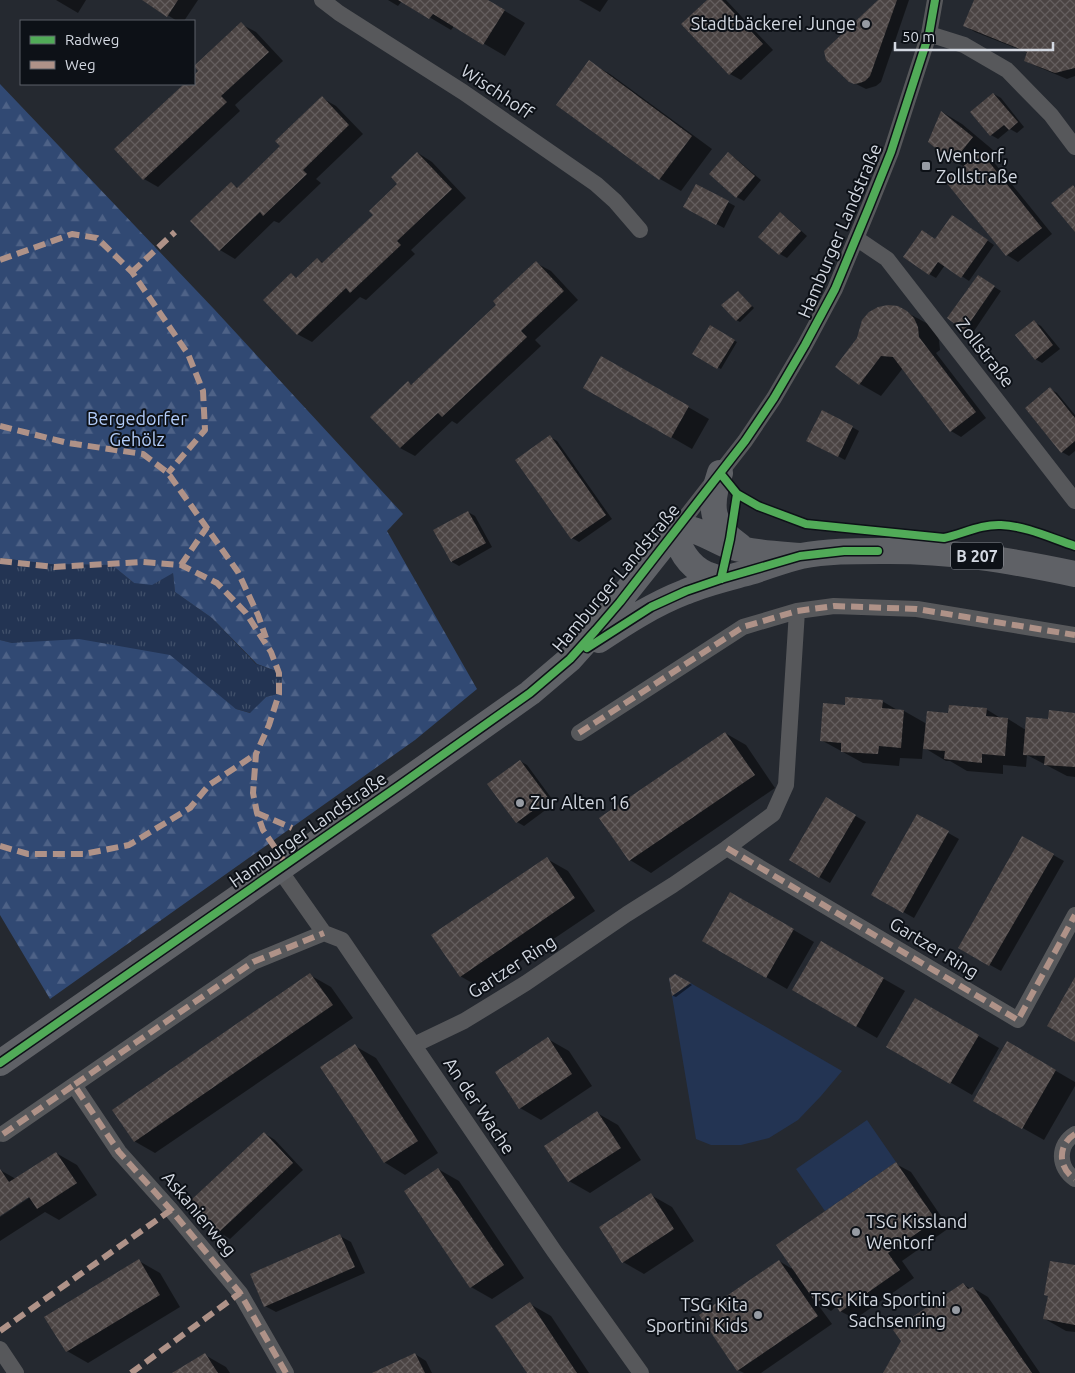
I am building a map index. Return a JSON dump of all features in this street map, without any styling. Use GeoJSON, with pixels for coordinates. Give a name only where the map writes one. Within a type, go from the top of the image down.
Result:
{"type":"FeatureCollection","features":[{"type":"Feature","properties":{"kind":"main road"},"geometry":{"type":"LineString","coordinates":[[720,473],[713,503],[715,518],[722,531],[745,550]]}},
{"type":"Feature","properties":{"kind":"main road"},"geometry":{"type":"LineString","coordinates":[[676,529],[676,537],[681,549],[695,568],[706,575],[721,579]]}},
{"type":"Feature","properties":{"kind":"main road","name":"B 207"},"geometry":{"type":"LineString","coordinates":[[676,529],[691,530],[728,546],[745,550],[800,556]]}},
{"type":"Feature","properties":{"kind":"main road","name":"Hamburger Landstraße"},"geometry":{"type":"LineString","coordinates":[[0,1063],[279,869],[552,675],[570,659],[620,602],[676,529]]}},
{"type":"Feature","properties":{"kind":"main road","name":"B 207"},"geometry":{"type":"LineString","coordinates":[[570,659],[651,607],[686,591],[800,556],[844,551],[952,553],[1032,565],[1075,574]]}},
{"type":"Feature","properties":{"kind":"street","name":"Wischhoff"},"geometry":{"type":"LineString","coordinates":[[322,0],[339,13],[469,96],[589,179],[615,202],[640,230]]}},
{"type":"Feature","properties":{"kind":"street","name":"Hamburger Landstraße"},"geometry":{"type":"LineString","coordinates":[[676,529],[745,441],[774,398],[835,289],[891,152],[929,34],[935,0]]}},
{"type":"Feature","properties":{"kind":"street"},"geometry":{"type":"LineString","coordinates":[[929,34],[964,45],[1007,70],[1051,115],[1075,147]]}},
{"type":"Feature","properties":{"kind":"street","name":"Zollstraße"},"geometry":{"type":"LineString","coordinates":[[856,238],[887,259],[1075,501]]}},
{"type":"Feature","properties":{"kind":"street"},"geometry":{"type":"LineString","coordinates":[[579,732],[743,627],[797,611],[834,606],[917,610],[1075,635]]}},
{"type":"Feature","properties":{"kind":"street","name":"Gartzer Ring"},"geometry":{"type":"LineString","coordinates":[[414,1045],[464,1021],[526,983],[673,885],[773,814],[786,785],[797,611]]}},
{"type":"Feature","properties":{"kind":"street","name":"Gartzer Ring"},"geometry":{"type":"LineString","coordinates":[[727,848],[1018,1020],[1075,915]]}},
{"type":"Feature","properties":{"kind":"street","name":"An der Wache"},"geometry":{"type":"LineString","coordinates":[[279,869],[324,933],[342,940],[554,1251],[641,1373]]}},
{"type":"Feature","properties":{"kind":"street"},"geometry":{"type":"LineString","coordinates":[[3,1134],[253,962],[324,933]]}},
{"type":"Feature","properties":{"kind":"street","name":"Askanierweg"},"geometry":{"type":"LineString","coordinates":[[74,1085],[119,1152],[171,1210],[240,1293],[286,1373]]}},
{"type":"Feature","properties":{"kind":"street"},"geometry":{"type":"LineString","coordinates":[[1075,1134],[1067,1141],[1061,1158],[1066,1170],[1075,1179]]}},
{"type":"Feature","properties":{"kind":"street"},"geometry":{"type":"LineString","coordinates":[[0,1349],[16,1373]]}},
{"type":"Feature","properties":{"kind":"green space","name":"Bergedorfer Gehölz"},"geometry":{"type":"Polygon","coordinates":[[[0,84],[214,309],[403,514],[387,531],[477,689],[415,740],[50,999],[0,915],[0,640],[12,643],[79,639],[170,655],[236,709],[250,713],[266,697],[281,693],[282,673],[257,664],[212,618],[175,592],[173,573],[152,585],[134,583],[112,565],[50,564],[0,558],[0,84]]]}},
{"type":"Feature","properties":{"kind":"green space"},"geometry":{"type":"Polygon","coordinates":[[[0,558],[50,564],[112,565],[134,583],[173,573],[175,592],[212,618],[256,664],[282,673],[281,693],[266,697],[251,713],[236,709],[220,697],[0,640],[0,558]]]}},
{"type":"Feature","properties":{"kind":"green space"},"geometry":{"type":"Polygon","coordinates":[[[675,974],[842,1071],[798,1120],[769,1138],[741,1145],[711,1145],[696,1139],[669,978],[675,974]]]}},
{"type":"Feature","properties":{"kind":"green space"},"geometry":{"type":"Polygon","coordinates":[[[867,1120],[896,1162],[825,1211],[796,1169],[867,1120]]]}},
{"type":"Feature","properties":{"kind":"building"},"geometry":{"type":"Polygon","coordinates":[[[142,0],[178,0],[167,17],[142,0]]]}},
{"type":"Feature","properties":{"kind":"building"},"geometry":{"type":"Polygon","coordinates":[[[398,0],[488,0],[505,10],[483,45],[433,14],[429,19],[398,0]]]}},
{"type":"Feature","properties":{"kind":"building"},"geometry":{"type":"Polygon","coordinates":[[[707,0],[722,0],[763,44],[729,75],[681,24],[707,0]]]}},
{"type":"Feature","properties":{"kind":"building"},"geometry":{"type":"Polygon","coordinates":[[[878,0],[897,0],[870,76],[865,81],[854,84],[849,82],[826,60],[824,51],[878,0]]]}},
{"type":"Feature","properties":{"kind":"building"},"geometry":{"type":"Polygon","coordinates":[[[974,0],[1075,0],[1075,68],[1055,73],[1024,61],[1027,52],[963,26],[974,0]]]}},
{"type":"Feature","properties":{"kind":"building"},"geometry":{"type":"Polygon","coordinates":[[[241,22],[269,52],[221,96],[227,102],[143,180],[114,149],[183,85],[195,85],[195,74],[198,71],[195,65],[241,22]]]}},
{"type":"Feature","properties":{"kind":"building"},"geometry":{"type":"Polygon","coordinates":[[[589,60],[692,136],[659,180],[556,105],[589,60]]]}},
{"type":"Feature","properties":{"kind":"building"},"geometry":{"type":"Polygon","coordinates":[[[993,93],[1018,122],[1009,130],[1004,125],[990,136],[970,112],[993,93]]]}},
{"type":"Feature","properties":{"kind":"building"},"geometry":{"type":"Polygon","coordinates":[[[322,96],[349,125],[303,170],[307,174],[263,216],[260,212],[219,251],[190,221],[231,182],[237,188],[280,146],[275,141],[322,96]]]}},
{"type":"Feature","properties":{"kind":"building"},"geometry":{"type":"Polygon","coordinates":[[[941,111],[973,137],[953,162],[928,142],[941,111]]]}},
{"type":"Feature","properties":{"kind":"building"},"geometry":{"type":"Polygon","coordinates":[[[417,152],[452,189],[397,241],[401,245],[350,293],[346,288],[297,335],[263,300],[291,273],[296,278],[317,258],[322,263],[373,215],[369,211],[397,184],[391,177],[417,152]]]}},
{"type":"Feature","properties":{"kind":"building"},"geometry":{"type":"Polygon","coordinates":[[[728,152],[755,176],[736,198],[709,174],[728,152]]]}},
{"type":"Feature","properties":{"kind":"building"},"geometry":{"type":"Polygon","coordinates":[[[981,152],[1042,228],[1006,256],[945,181],[981,152]]]}},
{"type":"Feature","properties":{"kind":"building"},"geometry":{"type":"Polygon","coordinates":[[[696,184],[729,201],[716,225],[683,207],[696,184]]]}},
{"type":"Feature","properties":{"kind":"building"},"geometry":{"type":"Polygon","coordinates":[[[1073,185],[1075,188],[1075,232],[1051,203],[1073,185]]]}},
{"type":"Feature","properties":{"kind":"building"},"geometry":{"type":"Polygon","coordinates":[[[780,212],[801,231],[779,255],[758,237],[780,212]]]}},
{"type":"Feature","properties":{"kind":"building"},"geometry":{"type":"Polygon","coordinates":[[[952,215],[988,240],[961,278],[938,262],[929,275],[903,257],[922,230],[935,239],[952,215]]]}},
{"type":"Feature","properties":{"kind":"building"},"geometry":{"type":"Polygon","coordinates":[[[536,261],[564,291],[521,331],[527,337],[442,417],[438,413],[400,448],[370,417],[408,381],[411,385],[496,305],[493,301],[536,261]]]}},
{"type":"Feature","properties":{"kind":"building"},"geometry":{"type":"Polygon","coordinates":[[[978,275],[995,286],[964,331],[947,318],[978,275]]]}},
{"type":"Feature","properties":{"kind":"building"},"geometry":{"type":"Polygon","coordinates":[[[738,291],[752,306],[736,321],[721,305],[738,291]]]}},
{"type":"Feature","properties":{"kind":"building"},"geometry":{"type":"Polygon","coordinates":[[[898,306],[914,318],[918,327],[919,337],[976,412],[950,432],[893,357],[881,356],[859,385],[835,367],[857,338],[862,320],[869,312],[878,307],[898,306]]]}},
{"type":"Feature","properties":{"kind":"building"},"geometry":{"type":"Polygon","coordinates":[[[1034,320],[1053,345],[1035,360],[1015,335],[1034,320]]]}},
{"type":"Feature","properties":{"kind":"building"},"geometry":{"type":"Polygon","coordinates":[[[710,325],[735,340],[717,369],[692,354],[710,325]]]}},
{"type":"Feature","properties":{"kind":"building"},"geometry":{"type":"Polygon","coordinates":[[[601,356],[689,406],[671,438],[583,388],[601,356]]]}},
{"type":"Feature","properties":{"kind":"building"},"geometry":{"type":"Polygon","coordinates":[[[1050,387],[1075,418],[1075,441],[1061,453],[1025,408],[1050,387]]]}},
{"type":"Feature","properties":{"kind":"building"},"geometry":{"type":"Polygon","coordinates":[[[822,410],[853,426],[838,457],[806,441],[822,410]]]}},
{"type":"Feature","properties":{"kind":"building"},"geometry":{"type":"Polygon","coordinates":[[[550,435],[606,515],[571,539],[515,460],[550,435]]]}},
{"type":"Feature","properties":{"kind":"building"},"geometry":{"type":"Polygon","coordinates":[[[468,511],[486,543],[451,562],[433,530],[468,511]]]}},
{"type":"Feature","properties":{"kind":"building"},"geometry":{"type":"Polygon","coordinates":[[[845,697],[883,700],[882,708],[904,710],[901,748],[879,746],[878,754],[841,752],[841,743],[820,741],[823,703],[845,705],[845,697]]]}},
{"type":"Feature","properties":{"kind":"building"},"geometry":{"type":"Polygon","coordinates":[[[949,705],[987,708],[986,716],[1008,718],[1005,756],[982,754],[982,763],[944,759],[945,751],[923,749],[927,711],[948,713],[949,705]]]}},
{"type":"Feature","properties":{"kind":"building"},"geometry":{"type":"Polygon","coordinates":[[[1049,710],[1075,713],[1075,767],[1044,765],[1045,756],[1023,755],[1026,717],[1048,719],[1049,710]]]}},
{"type":"Feature","properties":{"kind":"building"},"geometry":{"type":"Polygon","coordinates":[[[725,732],[755,775],[629,861],[599,818],[725,732]]]}},
{"type":"Feature","properties":{"kind":"building"},"geometry":{"type":"Polygon","coordinates":[[[520,760],[549,799],[516,823],[487,784],[520,760]]]}},
{"type":"Feature","properties":{"kind":"building"},"geometry":{"type":"Polygon","coordinates":[[[826,797],[856,815],[819,878],[789,860],[826,797]]]}},
{"type":"Feature","properties":{"kind":"building"},"geometry":{"type":"Polygon","coordinates":[[[917,814],[949,831],[903,913],[871,895],[917,814]]]}},
{"type":"Feature","properties":{"kind":"building"},"geometry":{"type":"Polygon","coordinates":[[[1022,836],[1054,854],[989,966],[958,948],[1022,836]]]}},
{"type":"Feature","properties":{"kind":"building"},"geometry":{"type":"Polygon","coordinates":[[[547,857],[575,898],[460,977],[431,935],[547,857]]]}},
{"type":"Feature","properties":{"kind":"building"},"geometry":{"type":"Polygon","coordinates":[[[730,892],[794,929],[766,978],[702,941],[730,892]]]}},
{"type":"Feature","properties":{"kind":"building"},"geometry":{"type":"Polygon","coordinates":[[[821,941],[884,978],[856,1027],[792,990],[821,941]]]}},
{"type":"Feature","properties":{"kind":"building"},"geometry":{"type":"Polygon","coordinates":[[[310,973],[333,1005],[134,1142],[112,1110],[310,973]]]}},
{"type":"Feature","properties":{"kind":"building"},"geometry":{"type":"Polygon","coordinates":[[[675,974],[691,983],[672,996],[669,978],[675,974]]]}},
{"type":"Feature","properties":{"kind":"building"},"geometry":{"type":"Polygon","coordinates":[[[1075,977],[1075,1042],[1047,1026],[1075,977]]]}},
{"type":"Feature","properties":{"kind":"building"},"geometry":{"type":"Polygon","coordinates":[[[915,998],[979,1035],[950,1084],[886,1047],[915,998]]]}},
{"type":"Feature","properties":{"kind":"building"},"geometry":{"type":"Polygon","coordinates":[[[548,1037],[572,1074],[519,1109],[495,1072],[548,1037]]]}},
{"type":"Feature","properties":{"kind":"building"},"geometry":{"type":"Polygon","coordinates":[[[1007,1041],[1056,1070],[1022,1129],[973,1101],[1007,1041]]]}},
{"type":"Feature","properties":{"kind":"building"},"geometry":{"type":"Polygon","coordinates":[[[355,1044],[418,1141],[384,1163],[320,1067],[355,1044]]]}},
{"type":"Feature","properties":{"kind":"building"},"geometry":{"type":"Polygon","coordinates":[[[597,1111],[621,1148],[568,1182],[544,1146],[597,1111]]]}},
{"type":"Feature","properties":{"kind":"building"},"geometry":{"type":"Polygon","coordinates":[[[264,1132],[293,1163],[218,1233],[189,1202],[264,1132]]]}},
{"type":"Feature","properties":{"kind":"building"},"geometry":{"type":"Polygon","coordinates":[[[56,1152],[77,1183],[37,1209],[29,1197],[0,1216],[0,1169],[9,1182],[56,1152]]]}},
{"type":"Feature","properties":{"kind":"building","name":"TSG Kissland Wentorf"},"geometry":{"type":"Polygon","coordinates":[[[896,1162],[936,1220],[888,1253],[900,1270],[840,1312],[828,1295],[816,1303],[776,1245],[896,1162]]]}},
{"type":"Feature","properties":{"kind":"building"},"geometry":{"type":"Polygon","coordinates":[[[438,1168],[504,1265],[470,1288],[404,1191],[438,1168]]]}},
{"type":"Feature","properties":{"kind":"building"},"geometry":{"type":"Polygon","coordinates":[[[651,1193],[674,1229],[622,1263],[599,1227],[651,1193]]]}},
{"type":"Feature","properties":{"kind":"building"},"geometry":{"type":"Polygon","coordinates":[[[340,1234],[355,1267],[264,1307],[250,1274],[340,1234]]]}},
{"type":"Feature","properties":{"kind":"building"},"geometry":{"type":"Polygon","coordinates":[[[139,1259],[160,1295],[66,1352],[44,1317],[139,1259]]]}},
{"type":"Feature","properties":{"kind":"building","name":"TSG Kita Sportini Kids"},"geometry":{"type":"Polygon","coordinates":[[[779,1260],[818,1316],[737,1371],[699,1315],[779,1260]]]}},
{"type":"Feature","properties":{"kind":"building"},"geometry":{"type":"Polygon","coordinates":[[[1050,1261],[1075,1265],[1075,1325],[1043,1319],[1048,1296],[1044,1295],[1050,1261]]]}},
{"type":"Feature","properties":{"kind":"building","name":"TSG Kita Sportini Sachsenring"},"geometry":{"type":"Polygon","coordinates":[[[963,1283],[968,1289],[973,1287],[1032,1373],[883,1373],[901,1341],[893,1330],[963,1283]]]}},
{"type":"Feature","properties":{"kind":"building"},"geometry":{"type":"Polygon","coordinates":[[[530,1302],[577,1373],[527,1373],[495,1326],[530,1302]]]}},
{"type":"Feature","properties":{"kind":"building"},"geometry":{"type":"Polygon","coordinates":[[[205,1353],[218,1373],[172,1373],[205,1353]]]}},
{"type":"Feature","properties":{"kind":"building"},"geometry":{"type":"Polygon","coordinates":[[[415,1353],[425,1373],[372,1373],[415,1353]]]}},
{"type":"Feature","properties":{"kind":"marked path"},"geometry":{"type":"LineString","coordinates":[[132,272],[175,232]]}},
{"type":"Feature","properties":{"kind":"marked path"},"geometry":{"type":"LineString","coordinates":[[0,260],[72,234],[97,238],[132,272],[188,354],[203,391],[205,430],[168,473]]}},
{"type":"Feature","properties":{"kind":"marked path"},"geometry":{"type":"LineString","coordinates":[[0,426],[68,443],[143,454],[168,473],[238,572],[258,615],[266,638]]}},
{"type":"Feature","properties":{"kind":"marked path"},"geometry":{"type":"LineString","coordinates":[[181,565],[207,527]]}},
{"type":"Feature","properties":{"kind":"marked path"},"geometry":{"type":"LineString","coordinates":[[0,561],[54,567],[143,562],[181,565],[217,583],[246,613],[271,652],[279,673],[279,694],[269,725],[256,754],[253,793],[263,830],[286,864]]}},
{"type":"Feature","properties":{"kind":"marked path"},"geometry":{"type":"LineString","coordinates":[[579,733],[743,627],[797,611],[834,606],[917,609],[1075,635]]}},
{"type":"Feature","properties":{"kind":"marked path"},"geometry":{"type":"LineString","coordinates":[[0,846],[28,854],[84,854],[129,845],[190,808],[209,785],[256,754]]}},
{"type":"Feature","properties":{"kind":"marked path"},"geometry":{"type":"LineString","coordinates":[[257,813],[292,828]]}},
{"type":"Feature","properties":{"kind":"marked path"},"geometry":{"type":"LineString","coordinates":[[727,848],[1018,1020],[1075,915]]}},
{"type":"Feature","properties":{"kind":"marked path"},"geometry":{"type":"LineString","coordinates":[[286,1373],[240,1293],[171,1210],[119,1152],[74,1085],[253,962],[324,933]]}},
{"type":"Feature","properties":{"kind":"marked path"},"geometry":{"type":"LineString","coordinates":[[3,1134],[74,1085]]}},
{"type":"Feature","properties":{"kind":"marked path"},"geometry":{"type":"LineString","coordinates":[[1075,1134],[1065,1144],[1062,1156],[1065,1169],[1075,1179]]}},
{"type":"Feature","properties":{"kind":"marked path"},"geometry":{"type":"LineString","coordinates":[[0,1331],[171,1210]]}},
{"type":"Feature","properties":{"kind":"marked path"},"geometry":{"type":"LineString","coordinates":[[131,1373],[240,1293]]}},
{"type":"Feature","properties":{"kind":"cycle path"},"geometry":{"type":"LineString","coordinates":[[0,1063],[530,693],[570,659],[596,630],[620,602],[745,441],[774,398],[805,345],[835,289],[891,152],[929,34],[935,0]]}},
{"type":"Feature","properties":{"kind":"cycle path"},"geometry":{"type":"LineString","coordinates":[[720,473],[737,494],[758,506],[806,524],[944,538],[979,528],[1001,525],[1029,530],[1075,546]]}},
{"type":"Feature","properties":{"kind":"cycle path"},"geometry":{"type":"LineString","coordinates":[[721,579],[737,494]]}},
{"type":"Feature","properties":{"kind":"cycle path"},"geometry":{"type":"LineString","coordinates":[[587,648],[651,607],[686,591],[721,579],[800,556],[844,551],[878,551]]}},
{"type":"Feature","properties":{"kind":"place","name":"Stadtbäckerei Junge"},"geometry":{"type":"Point","coordinates":[866,24]}},
{"type":"Feature","properties":{"kind":"place","name":"Wentorf, Zollstraße"},"geometry":{"type":"Point","coordinates":[926,166]}},
{"type":"Feature","properties":{"kind":"place","name":"Zur Alten 16"},"geometry":{"type":"Point","coordinates":[520,803]}},
{"type":"Feature","properties":{"kind":"place","name":"TSG Kissland Wentorf"},"geometry":{"type":"Point","coordinates":[856,1232]}},
{"type":"Feature","properties":{"kind":"place","name":"TSG Kita Sportini Sachsenring"},"geometry":{"type":"Point","coordinates":[956,1310]}},
{"type":"Feature","properties":{"kind":"place","name":"TSG Kita Sportini Kids"},"geometry":{"type":"Point","coordinates":[758,1315]}}]}
